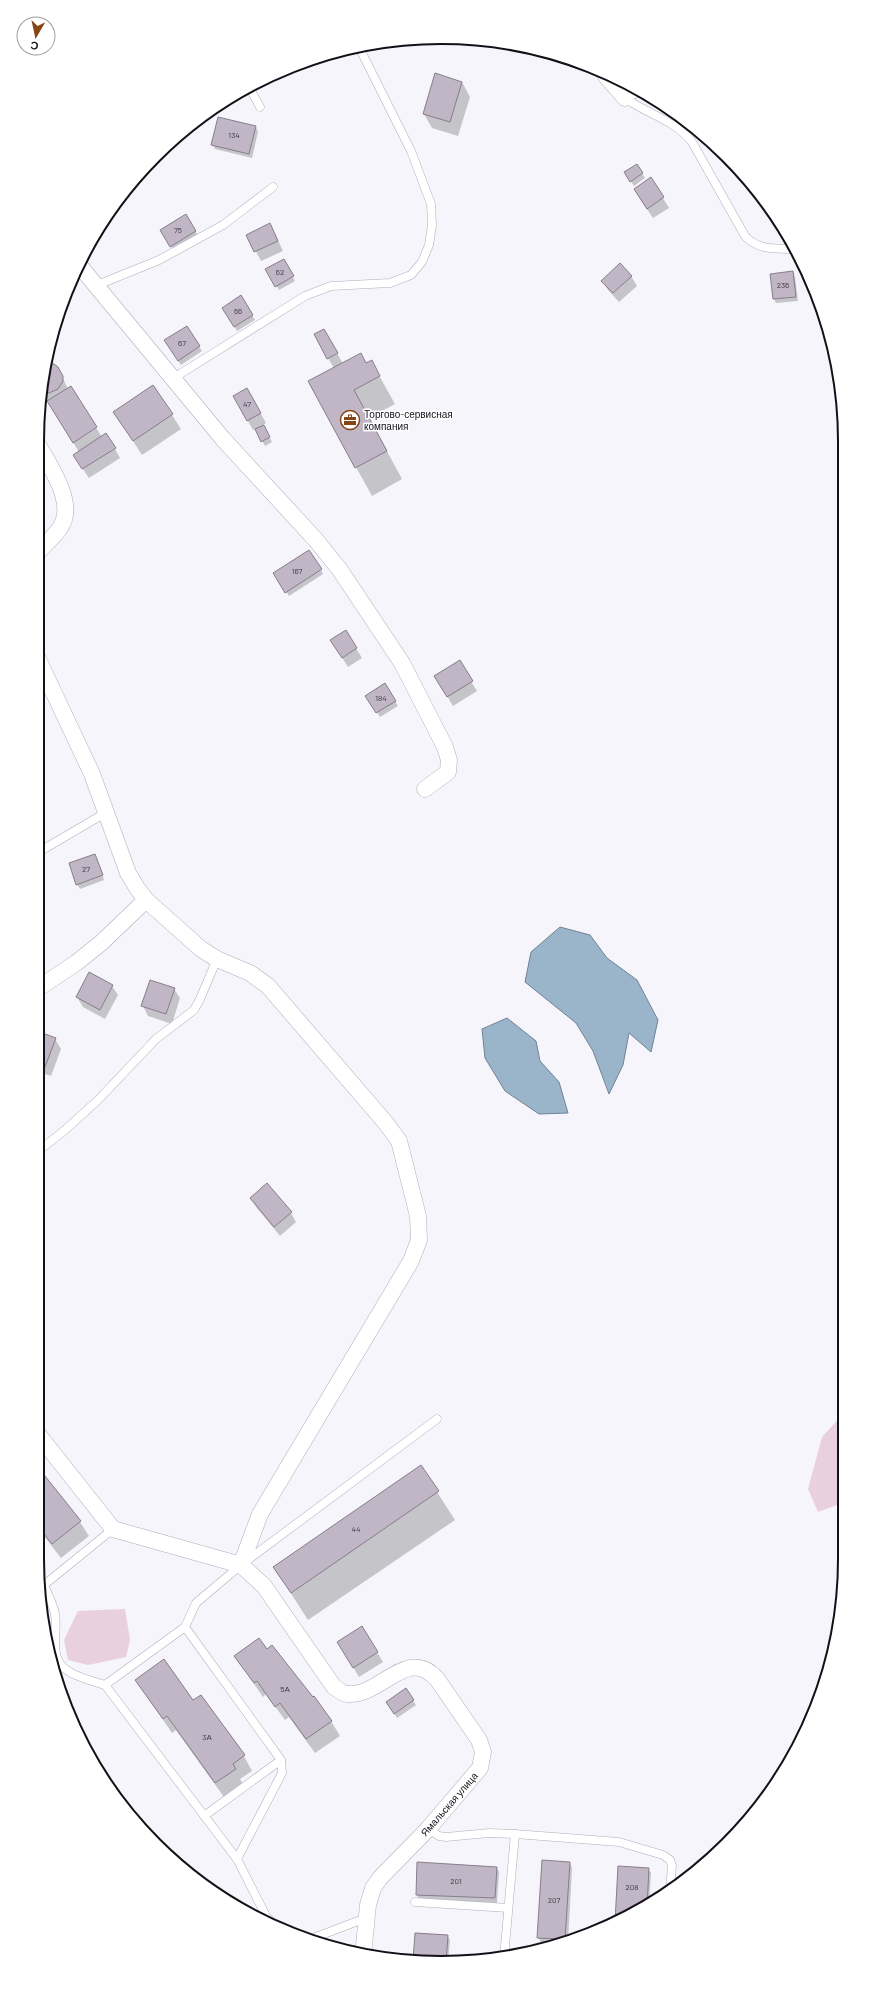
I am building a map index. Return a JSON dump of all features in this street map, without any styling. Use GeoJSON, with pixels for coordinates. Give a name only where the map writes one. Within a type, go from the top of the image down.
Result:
{"type":"FeatureCollection","features":[{"type":"Feature","properties":{"kind":"street"},"geometry":{"type":"LineString","coordinates":[[612,83],[625,98]]}},
{"type":"Feature","properties":{"kind":"street"},"geometry":{"type":"LineString","coordinates":[[83,270],[172,379],[258,479],[315,539],[340,570],[402,663],[445,747],[449,760],[448,772],[425,789]]}},
{"type":"Feature","properties":{"kind":"street"},"geometry":{"type":"LineString","coordinates":[[44,456],[60,486],[65,502],[65,517],[60,528],[44,545]]}},
{"type":"Feature","properties":{"kind":"street"},"geometry":{"type":"LineString","coordinates":[[44,674],[92,774],[128,873],[136,888],[146,900],[201,949],[217,959],[250,973],[268,986],[385,1122],[399,1141],[418,1216],[419,1240],[411,1261],[260,1514],[241,1565],[113,1529],[44,1442]]}},
{"type":"Feature","properties":{"kind":"street"},"geometry":{"type":"LineString","coordinates":[[44,984],[76,963],[101,943],[146,900]]}},
{"type":"Feature","properties":{"kind":"street","name":"Ямальская улица"},"geometry":{"type":"LineString","coordinates":[[241,1565],[264,1586],[334,1686],[346,1694],[360,1692],[406,1668],[419,1666],[429,1670],[437,1679],[479,1740],[483,1752],[480,1768],[428,1829],[380,1878],[373,1888],[368,1905],[364,1948]]}},
{"type":"Feature","properties":{"kind":"lane"},"geometry":{"type":"LineString","coordinates":[[172,379],[305,296],[332,286],[390,283],[411,275],[422,262],[429,245],[432,225],[430,204],[411,151],[362,53]]}},
{"type":"Feature","properties":{"kind":"lane"},"geometry":{"type":"LineString","coordinates":[[252,92],[260,107]]}},
{"type":"Feature","properties":{"kind":"lane"},"geometry":{"type":"LineString","coordinates":[[625,98],[635,94]]}},
{"type":"Feature","properties":{"kind":"lane"},"geometry":{"type":"LineString","coordinates":[[625,98],[640,108],[677,126],[685,133],[692,142],[745,236],[752,244],[762,248],[788,249]]}},
{"type":"Feature","properties":{"kind":"lane"},"geometry":{"type":"LineString","coordinates":[[95,286],[159,260],[216,228],[249,207],[273,188]]}},
{"type":"Feature","properties":{"kind":"lane"},"geometry":{"type":"LineString","coordinates":[[44,849],[107,812]]}},
{"type":"Feature","properties":{"kind":"lane"},"geometry":{"type":"LineString","coordinates":[[44,1146],[98,1100],[156,1038],[194,1010],[217,959]]}},
{"type":"Feature","properties":{"kind":"lane"},"geometry":{"type":"LineString","coordinates":[[105,1685],[186,1627],[196,1603],[241,1565],[437,1419]]}},
{"type":"Feature","properties":{"kind":"lane"},"geometry":{"type":"LineString","coordinates":[[45,1583],[113,1529]]}},
{"type":"Feature","properties":{"kind":"lane"},"geometry":{"type":"LineString","coordinates":[[46,1593],[55,1614],[57,1630],[55,1649]]}},
{"type":"Feature","properties":{"kind":"lane"},"geometry":{"type":"LineString","coordinates":[[186,1627],[281,1760],[282,1773],[237,1859]]}},
{"type":"Feature","properties":{"kind":"lane"},"geometry":{"type":"LineString","coordinates":[[56,1653],[59,1663],[72,1674],[105,1685],[237,1859],[266,1915]]}},
{"type":"Feature","properties":{"kind":"lane"},"geometry":{"type":"LineString","coordinates":[[204,1816],[281,1760]]}},
{"type":"Feature","properties":{"kind":"lane"},"geometry":{"type":"LineString","coordinates":[[428,1829],[439,1836],[446,1837],[489,1833],[619,1842],[663,1855],[670,1860],[672,1866],[671,1883]]}},
{"type":"Feature","properties":{"kind":"lane"},"geometry":{"type":"LineString","coordinates":[[505,1951],[515,1834]]}},
{"type":"Feature","properties":{"kind":"lane"},"geometry":{"type":"LineString","coordinates":[[415,1902],[508,1908]]}},
{"type":"Feature","properties":{"kind":"lane"},"geometry":{"type":"LineString","coordinates":[[318,1936],[366,1918]]}},
{"type":"Feature","properties":{"kind":"shaded area"},"geometry":{"type":"Polygon","coordinates":[[[838,1420],[838,1505],[818,1512],[808,1489],[822,1437],[838,1420]]]}},
{"type":"Feature","properties":{"kind":"shaded area"},"geometry":{"type":"Polygon","coordinates":[[[125,1609],[130,1640],[126,1657],[88,1665],[68,1660],[64,1640],[78,1611],[125,1609]]]}},
{"type":"Feature","properties":{"kind":"water"},"geometry":{"type":"Polygon","coordinates":[[[560,927],[590,935],[607,958],[637,980],[658,1020],[651,1052],[629,1033],[623,1065],[609,1094],[593,1051],[576,1023],[525,982],[531,952],[560,927]]]}},
{"type":"Feature","properties":{"kind":"water"},"geometry":{"type":"Polygon","coordinates":[[[507,1018],[536,1041],[540,1061],[559,1082],[568,1113],[539,1114],[505,1091],[485,1058],[482,1029],[507,1018]]]}},
{"type":"Feature","properties":{"kind":"building"},"geometry":{"type":"Polygon","coordinates":[[[435,73],[462,82],[450,122],[423,114],[435,73]]]}},
{"type":"Feature","properties":{"kind":"building"},"geometry":{"type":"Polygon","coordinates":[[[218,117],[256,126],[249,154],[211,145],[218,117]]]}},
{"type":"Feature","properties":{"kind":"building"},"geometry":{"type":"Polygon","coordinates":[[[637,164],[643,173],[630,182],[624,172],[637,164]]]}},
{"type":"Feature","properties":{"kind":"building"},"geometry":{"type":"Polygon","coordinates":[[[651,177],[664,197],[647,209],[634,189],[651,177]]]}},
{"type":"Feature","properties":{"kind":"building"},"geometry":{"type":"Polygon","coordinates":[[[186,214],[196,231],[170,247],[160,230],[186,214]]]}},
{"type":"Feature","properties":{"kind":"building"},"geometry":{"type":"Polygon","coordinates":[[[270,223],[278,241],[254,252],[246,235],[270,223]]]}},
{"type":"Feature","properties":{"kind":"building"},"geometry":{"type":"Polygon","coordinates":[[[284,259],[294,276],[275,287],[265,269],[284,259]]]}},
{"type":"Feature","properties":{"kind":"building"},"geometry":{"type":"Polygon","coordinates":[[[620,263],[632,276],[613,293],[601,281],[620,263]]]}},
{"type":"Feature","properties":{"kind":"building"},"geometry":{"type":"Polygon","coordinates":[[[793,271],[796,297],[773,299],[770,274],[793,271]]]}},
{"type":"Feature","properties":{"kind":"building"},"geometry":{"type":"Polygon","coordinates":[[[241,295],[253,315],[234,327],[222,308],[241,295]]]}},
{"type":"Feature","properties":{"kind":"building"},"geometry":{"type":"Polygon","coordinates":[[[187,326],[200,346],[178,361],[164,340],[187,326]]]}},
{"type":"Feature","properties":{"kind":"building"},"geometry":{"type":"Polygon","coordinates":[[[324,329],[338,353],[327,359],[314,334],[324,329]]]}},
{"type":"Feature","properties":{"kind":"building","name":"Торгово-сервисная компания"},"geometry":{"type":"Polygon","coordinates":[[[361,353],[366,363],[372,360],[380,376],[354,390],[387,451],[355,468],[308,381],[361,353]]]}},
{"type":"Feature","properties":{"kind":"building"},"geometry":{"type":"Polygon","coordinates":[[[52,364],[54,364],[58,367],[63,376],[63,381],[58,389],[47,393],[47,389],[52,364]]]}},
{"type":"Feature","properties":{"kind":"building"},"geometry":{"type":"Polygon","coordinates":[[[153,385],[173,414],[133,441],[113,412],[153,385]]]}},
{"type":"Feature","properties":{"kind":"building"},"geometry":{"type":"Polygon","coordinates":[[[71,386],[97,427],[73,443],[47,401],[71,386]]]}},
{"type":"Feature","properties":{"kind":"building"},"geometry":{"type":"Polygon","coordinates":[[[247,388],[261,413],[247,421],[233,396],[247,388]]]}},
{"type":"Feature","properties":{"kind":"building"},"geometry":{"type":"Polygon","coordinates":[[[264,425],[270,437],[261,442],[255,429],[264,425]]]}},
{"type":"Feature","properties":{"kind":"building"},"geometry":{"type":"Polygon","coordinates":[[[106,433],[116,448],[82,469],[73,455],[106,433]]]}},
{"type":"Feature","properties":{"kind":"building"},"geometry":{"type":"Polygon","coordinates":[[[309,550],[322,569],[285,593],[273,573],[309,550]]]}},
{"type":"Feature","properties":{"kind":"building"},"geometry":{"type":"Polygon","coordinates":[[[346,630],[357,648],[342,658],[330,640],[346,630]]]}},
{"type":"Feature","properties":{"kind":"building"},"geometry":{"type":"Polygon","coordinates":[[[460,660],[473,681],[447,697],[434,676],[460,660]]]}},
{"type":"Feature","properties":{"kind":"building"},"geometry":{"type":"Polygon","coordinates":[[[385,683],[396,701],[376,713],[365,696],[385,683]]]}},
{"type":"Feature","properties":{"kind":"building"},"geometry":{"type":"Polygon","coordinates":[[[95,854],[103,875],[76,885],[69,863],[95,854]]]}},
{"type":"Feature","properties":{"kind":"building"},"geometry":{"type":"Polygon","coordinates":[[[89,972],[113,985],[100,1010],[76,997],[89,972]]]}},
{"type":"Feature","properties":{"kind":"building"},"geometry":{"type":"Polygon","coordinates":[[[150,980],[175,988],[166,1014],[141,1006],[150,980]]]}},
{"type":"Feature","properties":{"kind":"building"},"geometry":{"type":"Polygon","coordinates":[[[44,1034],[56,1038],[44,1067],[44,1034]]]}},
{"type":"Feature","properties":{"kind":"building"},"geometry":{"type":"Polygon","coordinates":[[[267,1183],[292,1212],[274,1227],[250,1198],[267,1183]]]}},
{"type":"Feature","properties":{"kind":"building"},"geometry":{"type":"Polygon","coordinates":[[[421,1465],[439,1491],[291,1593],[273,1567],[421,1465]]]}},
{"type":"Feature","properties":{"kind":"building"},"geometry":{"type":"Polygon","coordinates":[[[44,1475],[81,1521],[52,1544],[44,1534],[44,1475]]]}},
{"type":"Feature","properties":{"kind":"building"},"geometry":{"type":"Polygon","coordinates":[[[362,1626],[378,1652],[353,1668],[337,1642],[362,1626]]]}},
{"type":"Feature","properties":{"kind":"building"},"geometry":{"type":"Polygon","coordinates":[[[259,1638],[267,1649],[272,1645],[313,1697],[314,1696],[332,1721],[306,1739],[280,1703],[275,1707],[257,1681],[254,1683],[234,1656],[259,1638]]]}},
{"type":"Feature","properties":{"kind":"building"},"geometry":{"type":"Polygon","coordinates":[[[164,1659],[193,1700],[201,1695],[245,1755],[233,1764],[236,1769],[215,1783],[167,1716],[163,1719],[135,1680],[164,1659]]]}},
{"type":"Feature","properties":{"kind":"building"},"geometry":{"type":"Polygon","coordinates":[[[406,1688],[414,1700],[394,1714],[386,1702],[406,1688]]]}},
{"type":"Feature","properties":{"kind":"building"},"geometry":{"type":"Polygon","coordinates":[[[542,1860],[570,1862],[565,1936],[556,1939],[537,1938],[542,1860]]]}},
{"type":"Feature","properties":{"kind":"building"},"geometry":{"type":"Polygon","coordinates":[[[417,1862],[497,1867],[495,1898],[416,1895],[417,1862]]]}},
{"type":"Feature","properties":{"kind":"building"},"geometry":{"type":"Polygon","coordinates":[[[618,1866],[649,1868],[647,1898],[615,1916],[618,1866]]]}},
{"type":"Feature","properties":{"kind":"building"},"geometry":{"type":"Polygon","coordinates":[[[415,1933],[448,1935],[447,1956],[413,1955],[415,1933]]]}},
{"type":"Feature","properties":{"kind":"place","name":"Торгово-сервисная компания"},"geometry":{"type":"Point","coordinates":[350,420]}}]}
